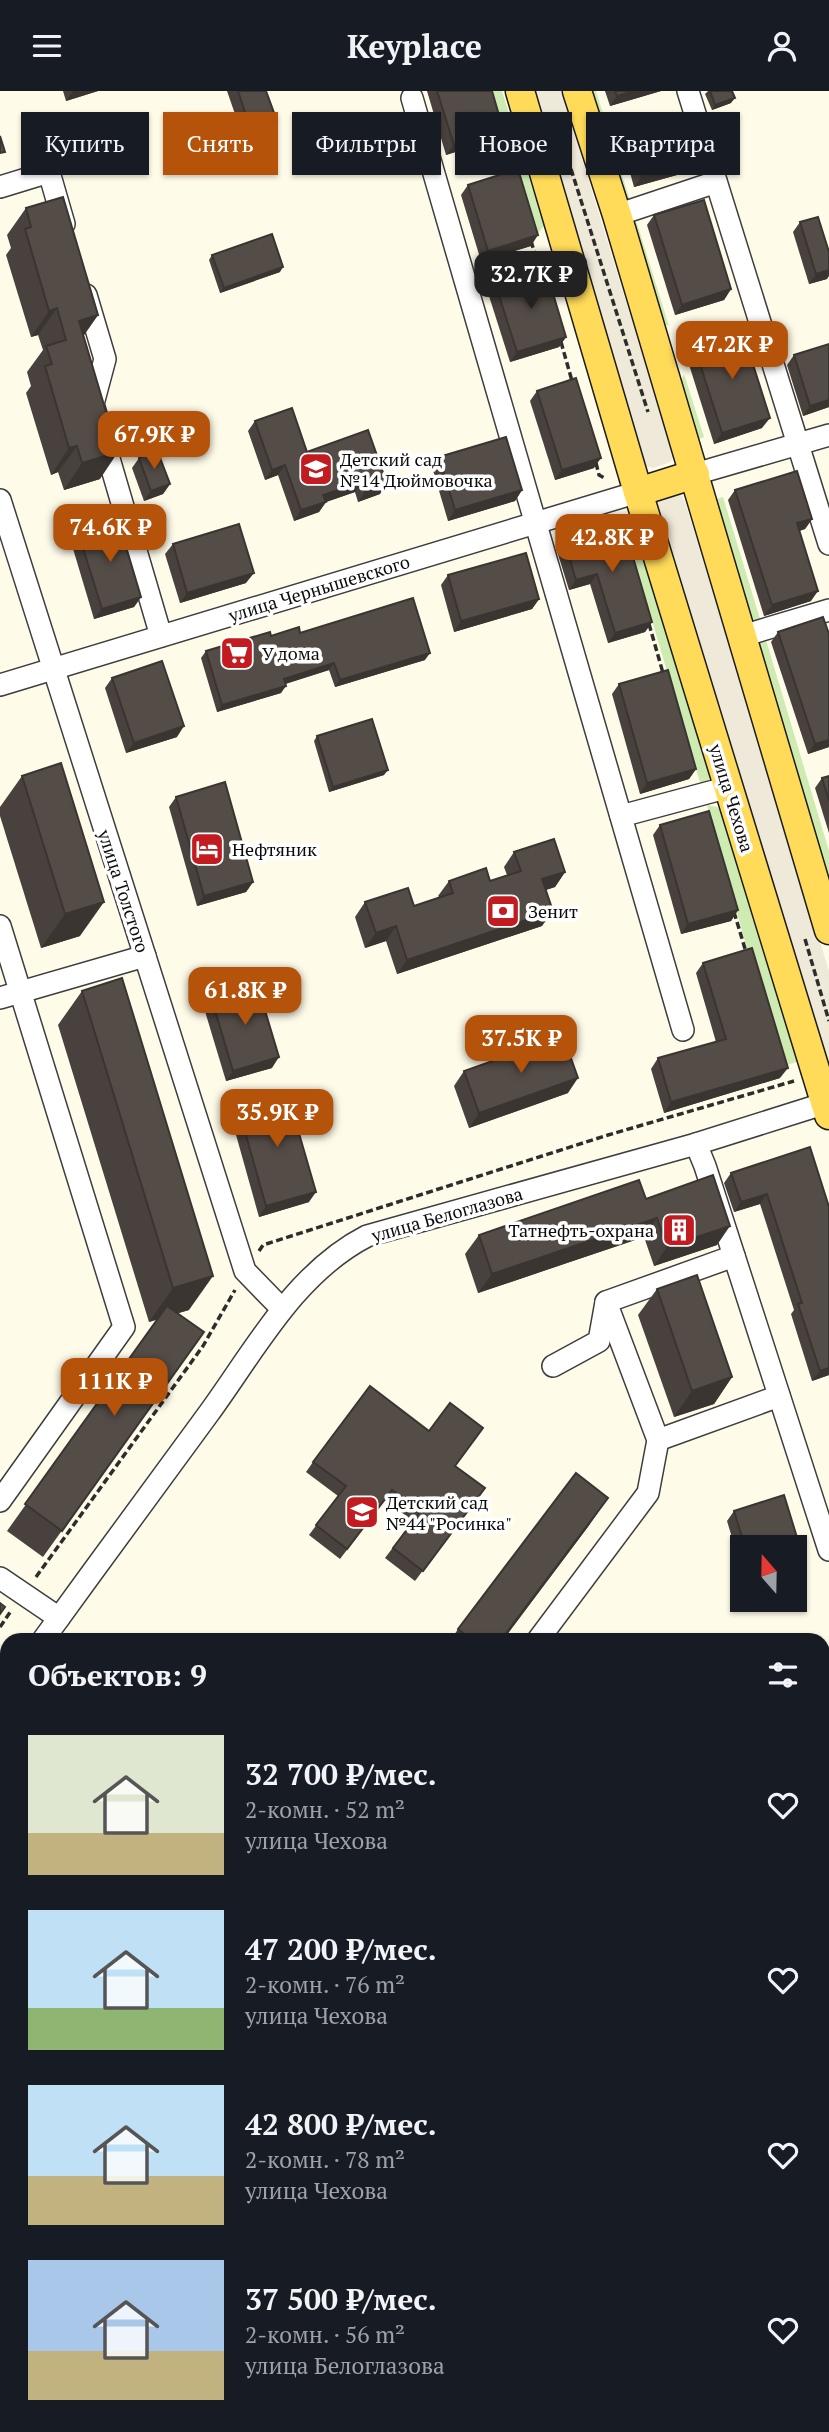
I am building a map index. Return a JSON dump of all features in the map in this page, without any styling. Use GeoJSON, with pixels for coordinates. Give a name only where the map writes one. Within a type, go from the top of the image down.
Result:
{"type":"FeatureCollection","features":[{"type":"Feature","properties":{"kind":"main road","name":"улица Чехова"},"geometry":{"type":"LineString","coordinates":[[520,91],[626,487],[729,787],[828,1107]]}},
{"type":"Feature","properties":{"kind":"main road"},"geometry":{"type":"LineString","coordinates":[[577,91],[695,474],[829,930]]}},
{"type":"Feature","properties":{"kind":"main road"},"geometry":{"type":"LineString","coordinates":[[626,487],[695,474]]}},
{"type":"Feature","properties":{"kind":"street"},"geometry":{"type":"LineString","coordinates":[[688,91],[829,544]]}},
{"type":"Feature","properties":{"kind":"street"},"geometry":{"type":"LineString","coordinates":[[412,97],[684,1030]]}},
{"type":"Feature","properties":{"kind":"street"},"geometry":{"type":"LineString","coordinates":[[0,187],[49,172],[69,239]]}},
{"type":"Feature","properties":{"kind":"street"},"geometry":{"type":"LineString","coordinates":[[617,215],[716,182]]}},
{"type":"Feature","properties":{"kind":"street"},"geometry":{"type":"LineString","coordinates":[[81,279],[105,359],[93,404],[161,636]]}},
{"type":"Feature","properties":{"kind":"street"},"geometry":{"type":"LineString","coordinates":[[695,474],[829,435]]}},
{"type":"Feature","properties":{"kind":"street","name":"улица Чернышевского"},"geometry":{"type":"LineString","coordinates":[[0,685],[536,523],[626,487]]}},
{"type":"Feature","properties":{"kind":"street","name":"улица Толстого"},"geometry":{"type":"LineString","coordinates":[[0,500],[7,549],[54,669],[245,1271],[282,1309]]}},
{"type":"Feature","properties":{"kind":"street"},"geometry":{"type":"LineString","coordinates":[[742,636],[829,610]]}},
{"type":"Feature","properties":{"kind":"street"},"geometry":{"type":"LineString","coordinates":[[621,816],[729,787]]}},
{"type":"Feature","properties":{"kind":"street"},"geometry":{"type":"LineString","coordinates":[[0,926],[10,995],[124,1328],[0,1501]]}},
{"type":"Feature","properties":{"kind":"street"},"geometry":{"type":"LineString","coordinates":[[10,995],[145,956]]}},
{"type":"Feature","properties":{"kind":"street","name":"улица Белоглазова"},"geometry":{"type":"LineString","coordinates":[[48,1633],[282,1309],[328,1261],[349,1246],[367,1237],[828,1107]]}},
{"type":"Feature","properties":{"kind":"street"},"geometry":{"type":"LineString","coordinates":[[696,1144],[779,1396],[825,1524],[829,1550]]}},
{"type":"Feature","properties":{"kind":"street"},"geometry":{"type":"LineString","coordinates":[[606,1302],[734,1256]]}},
{"type":"Feature","properties":{"kind":"street"},"geometry":{"type":"LineString","coordinates":[[553,1366],[599,1341],[606,1302]]}},
{"type":"Feature","properties":{"kind":"street"},"geometry":{"type":"LineString","coordinates":[[543,1633],[648,1493],[658,1440],[606,1302]]}},
{"type":"Feature","properties":{"kind":"street"},"geometry":{"type":"LineString","coordinates":[[658,1440],[779,1396]]}},
{"type":"Feature","properties":{"kind":"street"},"geometry":{"type":"LineString","coordinates":[[0,1579],[59,1618]]}},
{"type":"Feature","properties":{"kind":"path"},"geometry":{"type":"LineString","coordinates":[[572,174],[652,425]]}},
{"type":"Feature","properties":{"kind":"path"},"geometry":{"type":"LineString","coordinates":[[512,175],[515,184]]}},
{"type":"Feature","properties":{"kind":"path"},"geometry":{"type":"LineString","coordinates":[[530,237],[542,277]]}},
{"type":"Feature","properties":{"kind":"path"},"geometry":{"type":"LineString","coordinates":[[557,330],[572,382]]}},
{"type":"Feature","properties":{"kind":"path"},"geometry":{"type":"LineString","coordinates":[[596,462],[599,475],[626,487]]}},
{"type":"Feature","properties":{"kind":"path"},"geometry":{"type":"LineString","coordinates":[[0,1627],[203,1346],[262,1245],[608,1135],[805,1078]]}},
{"type":"Feature","properties":{"kind":"green space"},"geometry":{"type":"Polygon","coordinates":[[[491,91],[502,91],[509,112],[498,112],[491,91]]]}},
{"type":"Feature","properties":{"kind":"green space"},"geometry":{"type":"Polygon","coordinates":[[[585,91],[596,91],[603,112],[591,112],[585,91]]]}},
{"type":"Feature","properties":{"kind":"green space"},"geometry":{"type":"Polygon","coordinates":[[[517,175],[528,175],[544,226],[536,236],[517,175]]]}},
{"type":"Feature","properties":{"kind":"green space"},"geometry":{"type":"Polygon","coordinates":[[[611,175],[622,175],[631,204],[621,208],[611,175]]]}},
{"type":"Feature","properties":{"kind":"green space"},"geometry":{"type":"Polygon","coordinates":[[[637,223],[669,326],[656,321],[626,225],[637,223]]]}},
{"type":"Feature","properties":{"kind":"green space"},"geometry":{"type":"Polygon","coordinates":[[[684,374],[704,437],[694,441],[678,389],[684,374]]]}},
{"type":"Feature","properties":{"kind":"green space"},"geometry":{"type":"Polygon","coordinates":[[[723,497],[760,619],[751,621],[714,500],[723,497]]]}},
{"type":"Feature","properties":{"kind":"green space"},"geometry":{"type":"Polygon","coordinates":[[[638,527],[713,773],[702,789],[625,530],[638,527]]]}},
{"type":"Feature","properties":{"kind":"green space"},"geometry":{"type":"Polygon","coordinates":[[[766,640],[829,851],[829,882],[757,641],[766,640]]]}},
{"type":"Feature","properties":{"kind":"green space"},"geometry":{"type":"Polygon","coordinates":[[[707,805],[717,807],[726,816],[800,1061],[780,1067],[707,805]]]}},
{"type":"Feature","properties":{"kind":"shaded area"},"geometry":{"type":"Polygon","coordinates":[[[531,91],[561,91],[567,112],[537,112],[531,91]]]}},
{"type":"Feature","properties":{"kind":"shaded area"},"geometry":{"type":"Polygon","coordinates":[[[572,127],[674,457],[670,462],[654,468],[645,466],[638,452],[556,175],[572,175],[572,127]]]}},
{"type":"Feature","properties":{"kind":"shaded area"},"geometry":{"type":"Polygon","coordinates":[[[680,493],[829,971],[829,1073],[657,510],[656,501],[662,494],[680,493]]]}},
{"type":"Feature","properties":{"kind":"building"},"geometry":{"type":"Polygon","coordinates":[[[238,91],[266,91],[274,112],[245,112],[238,91]]]}},
{"type":"Feature","properties":{"kind":"building"},"geometry":{"type":"Polygon","coordinates":[[[437,91],[492,91],[498,112],[455,112],[454,145],[437,91]]]}},
{"type":"Feature","properties":{"kind":"building"},"geometry":{"type":"Polygon","coordinates":[[[615,91],[634,91],[617,96],[615,91]]]}},
{"type":"Feature","properties":{"kind":"building"},"geometry":{"type":"Polygon","coordinates":[[[710,91],[732,91],[735,98],[715,105],[710,91]]]}},
{"type":"Feature","properties":{"kind":"building"},"geometry":{"type":"Polygon","coordinates":[[[0,136],[5,152],[0,153],[0,136]]]}},
{"type":"Feature","properties":{"kind":"building"},"geometry":{"type":"Polygon","coordinates":[[[499,175],[520,175],[538,235],[488,251],[468,185],[499,175]]]}},
{"type":"Feature","properties":{"kind":"building"},"geometry":{"type":"Polygon","coordinates":[[[63,197],[98,315],[79,321],[118,452],[82,463],[77,446],[69,448],[45,366],[52,364],[46,346],[66,340],[57,308],[49,311],[25,229],[31,227],[26,208],[63,197]]]}},
{"type":"Feature","properties":{"kind":"building"},"geometry":{"type":"Polygon","coordinates":[[[704,200],[731,289],[682,305],[654,215],[704,200]]]}},
{"type":"Feature","properties":{"kind":"building"},"geometry":{"type":"Polygon","coordinates":[[[818,217],[829,252],[829,270],[816,274],[800,222],[818,217]]]}},
{"type":"Feature","properties":{"kind":"building"},"geometry":{"type":"Polygon","coordinates":[[[272,234],[283,267],[224,288],[212,255],[272,234]]]}},
{"type":"Feature","properties":{"kind":"building"},"geometry":{"type":"Polygon","coordinates":[[[546,270],[566,337],[517,352],[496,286],[546,270]]]}},
{"type":"Feature","properties":{"kind":"building"},"geometry":{"type":"Polygon","coordinates":[[[742,330],[770,418],[722,433],[694,345],[742,330]]]}},
{"type":"Feature","properties":{"kind":"building"},"geometry":{"type":"Polygon","coordinates":[[[829,344],[829,400],[810,406],[794,355],[829,344]]]}},
{"type":"Feature","properties":{"kind":"building"},"geometry":{"type":"Polygon","coordinates":[[[576,378],[601,458],[562,470],[537,391],[576,378]]]}},
{"type":"Feature","properties":{"kind":"building","name":"Детский сад №14 Дюймовочка"},"geometry":{"type":"Polygon","coordinates":[[[292,408],[307,452],[368,430],[387,484],[365,492],[362,482],[323,495],[326,502],[301,510],[285,465],[272,470],[255,421],[292,408]]]}},
{"type":"Feature","properties":{"kind":"building"},"geometry":{"type":"Polygon","coordinates":[[[506,437],[522,490],[455,510],[439,457],[506,437]]]}},
{"type":"Feature","properties":{"kind":"building"},"geometry":{"type":"Polygon","coordinates":[[[157,450],[170,484],[151,491],[139,458],[157,450]]]}},
{"type":"Feature","properties":{"kind":"building"},"geometry":{"type":"Polygon","coordinates":[[[797,471],[812,519],[797,523],[818,591],[772,605],[735,490],[797,471]]]}},
{"type":"Feature","properties":{"kind":"building"},"geometry":{"type":"Polygon","coordinates":[[[118,520],[141,597],[102,609],[78,532],[118,520]]]}},
{"type":"Feature","properties":{"kind":"building"},"geometry":{"type":"Polygon","coordinates":[[[623,523],[652,622],[615,633],[597,574],[576,580],[564,540],[623,523]]]}},
{"type":"Feature","properties":{"kind":"building"},"geometry":{"type":"Polygon","coordinates":[[[239,524],[254,573],[187,593],[173,544],[239,524]]]}},
{"type":"Feature","properties":{"kind":"building"},"geometry":{"type":"Polygon","coordinates":[[[526,553],[539,599],[461,621],[448,575],[526,553]]]}},
{"type":"Feature","properties":{"kind":"building"},"geometry":{"type":"Polygon","coordinates":[[[413,598],[430,653],[340,680],[334,663],[284,679],[286,686],[222,705],[206,651],[270,632],[271,636],[299,627],[300,633],[413,598]]]}},
{"type":"Feature","properties":{"kind":"building"},"geometry":{"type":"Polygon","coordinates":[[[823,617],[829,634],[829,740],[815,744],[778,632],[823,617]]]}},
{"type":"Feature","properties":{"kind":"building"},"geometry":{"type":"Polygon","coordinates":[[[162,661],[184,726],[134,743],[112,678],[162,661]]]}},
{"type":"Feature","properties":{"kind":"building"},"geometry":{"type":"Polygon","coordinates":[[[668,670],[696,769],[647,783],[619,684],[668,670]]]}},
{"type":"Feature","properties":{"kind":"building"},"geometry":{"type":"Polygon","coordinates":[[[372,719],[388,770],[333,787],[317,736],[372,719]]]}},
{"type":"Feature","properties":{"kind":"building"},"geometry":{"type":"Polygon","coordinates":[[[61,763],[104,902],[65,914],[22,776],[61,763]]]}},
{"type":"Feature","properties":{"kind":"building"},"geometry":{"type":"Polygon","coordinates":[[[829,776],[829,801],[822,778],[829,776]]]}},
{"type":"Feature","properties":{"kind":"building","name":"Нефтяник"},"geometry":{"type":"Polygon","coordinates":[[[225,782],[253,882],[204,896],[176,797],[225,782]]]}},
{"type":"Feature","properties":{"kind":"building"},"geometry":{"type":"Polygon","coordinates":[[[709,811],[738,910],[688,924],[660,825],[709,811]]]}},
{"type":"Feature","properties":{"kind":"building"},"geometry":{"type":"Polygon","coordinates":[[[554,839],[565,872],[542,879],[553,911],[407,960],[396,926],[376,933],[365,902],[408,888],[414,906],[453,893],[449,881],[486,868],[490,881],[521,871],[514,852],[554,839]]]}},
{"type":"Feature","properties":{"kind":"building"},"geometry":{"type":"Polygon","coordinates":[[[752,948],[788,1068],[671,1102],[658,1058],[726,1039],[703,963],[752,948]]]}},
{"type":"Feature","properties":{"kind":"building"},"geometry":{"type":"Polygon","coordinates":[[[122,978],[213,1276],[173,1288],[82,991],[122,978]]]}},
{"type":"Feature","properties":{"kind":"building"},"geometry":{"type":"Polygon","coordinates":[[[257,984],[279,1057],[233,1071],[211,997],[257,984]]]}},
{"type":"Feature","properties":{"kind":"building"},"geometry":{"type":"Polygon","coordinates":[[[563,1036],[578,1078],[479,1113],[464,1071],[563,1036]]]}},
{"type":"Feature","properties":{"kind":"building"},"geometry":{"type":"Polygon","coordinates":[[[287,1092],[316,1192],[266,1206],[238,1107],[287,1092]]]}},
{"type":"Feature","properties":{"kind":"building"},"geometry":{"type":"Polygon","coordinates":[[[810,1147],[829,1207],[829,1368],[820,1371],[798,1304],[802,1303],[767,1194],[741,1202],[731,1173],[810,1147]]]}},
{"type":"Feature","properties":{"kind":"building"},"geometry":{"type":"Polygon","coordinates":[[[713,1175],[730,1226],[667,1247],[657,1218],[492,1274],[479,1235],[639,1180],[646,1199],[713,1175]]]}},
{"type":"Feature","properties":{"kind":"building"},"geometry":{"type":"Polygon","coordinates":[[[697,1275],[732,1377],[692,1391],[657,1289],[697,1275]]]}},
{"type":"Feature","properties":{"kind":"building"},"geometry":{"type":"Polygon","coordinates":[[[167,1306],[204,1332],[62,1531],[25,1504],[167,1306]]]}},
{"type":"Feature","properties":{"kind":"building"},"geometry":{"type":"Polygon","coordinates":[[[370,1386],[429,1431],[450,1403],[483,1428],[455,1466],[485,1488],[423,1571],[393,1548],[421,1511],[392,1490],[347,1549],[316,1525],[346,1486],[313,1462],[370,1386]]]}},
{"type":"Feature","properties":{"kind":"building"},"geometry":{"type":"Polygon","coordinates":[[[576,1473],[608,1498],[506,1633],[463,1633],[458,1629],[576,1473]]]}},
{"type":"Feature","properties":{"kind":"building"},"geometry":{"type":"Polygon","coordinates":[[[784,1495],[796,1535],[741,1535],[734,1511],[784,1495]]]}},
{"type":"Feature","properties":{"kind":"place","name":"Детский сад №14 Дюймовочка"},"geometry":{"type":"Point","coordinates":[316,469]}},
{"type":"Feature","properties":{"kind":"place","name":"У дома"},"geometry":{"type":"Point","coordinates":[237,653]}},
{"type":"Feature","properties":{"kind":"place","name":"Нефтяник"},"geometry":{"type":"Point","coordinates":[207,849]}},
{"type":"Feature","properties":{"kind":"place","name":"Зенит"},"geometry":{"type":"Point","coordinates":[503,911]}},
{"type":"Feature","properties":{"kind":"place","name":"Татнефть-охрана"},"geometry":{"type":"Point","coordinates":[679,1230]}},
{"type":"Feature","properties":{"kind":"place","name":"Детский сад №44 \"Росинка\""},"geometry":{"type":"Point","coordinates":[362,1512]}}]}
